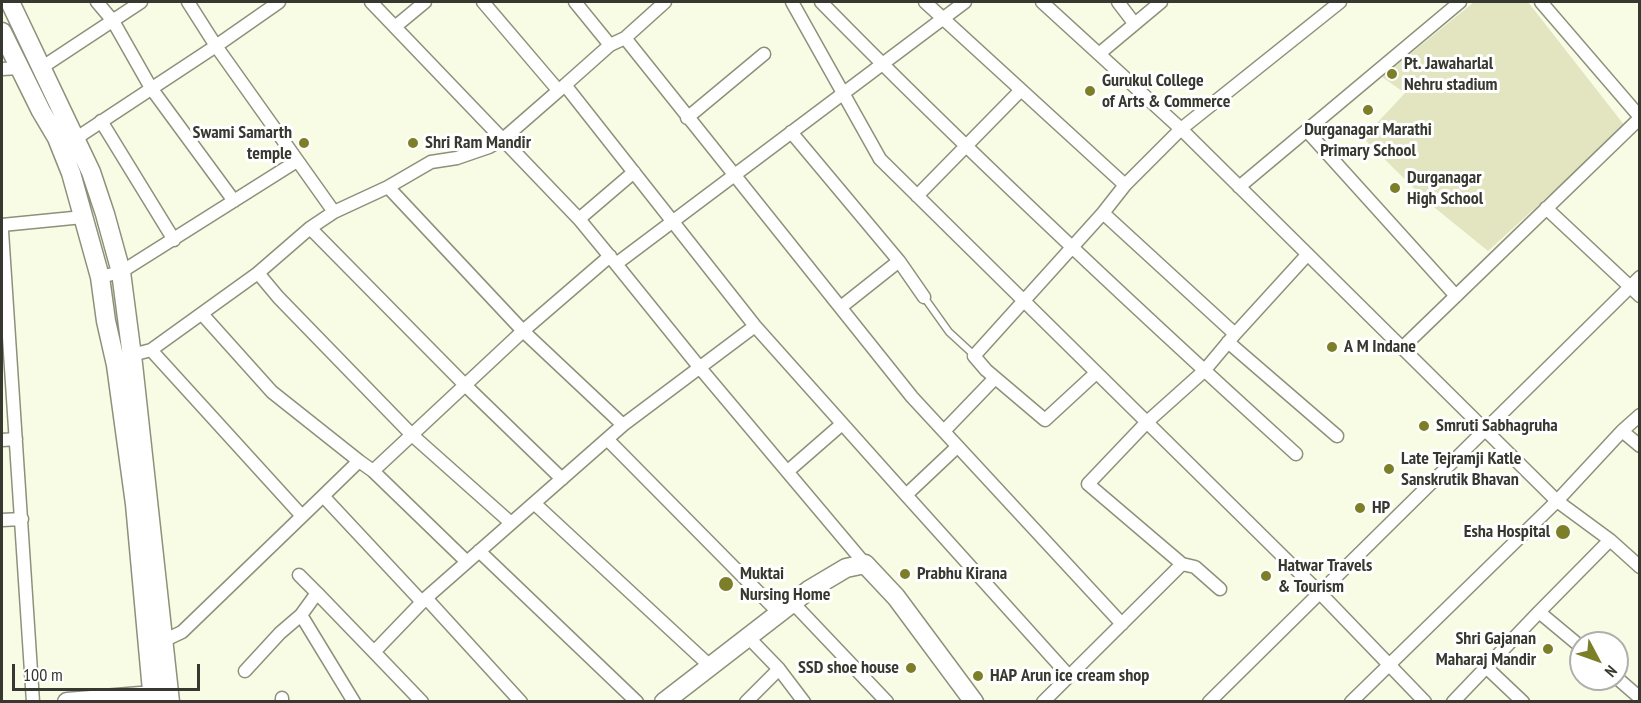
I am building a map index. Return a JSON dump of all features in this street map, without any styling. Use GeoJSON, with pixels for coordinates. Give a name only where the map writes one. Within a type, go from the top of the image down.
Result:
{"type":"FeatureCollection","features":[{"type":"Feature","properties":{"kind":"main road"},"geometry":{"type":"LineString","coordinates":[[8,2],[91,171],[121,272],[165,640],[161,698]]}},
{"type":"Feature","properties":{"kind":"main road"},"geometry":{"type":"LineString","coordinates":[[2,32],[11,68],[57,138],[72,173],[100,278],[106,321],[117,365],[161,698]]}},
{"type":"Feature","properties":{"kind":"main road"},"geometry":{"type":"LineString","coordinates":[[664,702],[786,608],[846,568],[865,564],[896,597],[974,702]]}},
{"type":"Feature","properties":{"kind":"main road"},"geometry":{"type":"LineString","coordinates":[[68,702],[161,698]]}},
{"type":"Feature","properties":{"kind":"street"},"geometry":{"type":"LineString","coordinates":[[2,4],[8,2]]}},
{"type":"Feature","properties":{"kind":"street"},"geometry":{"type":"LineString","coordinates":[[97,2],[112,21],[151,88],[234,201]]}},
{"type":"Feature","properties":{"kind":"street"},"geometry":{"type":"LineString","coordinates":[[42,68],[141,2]]}},
{"type":"Feature","properties":{"kind":"street"},"geometry":{"type":"LineString","coordinates":[[188,2],[216,46],[334,212]]}},
{"type":"Feature","properties":{"kind":"street"},"geometry":{"type":"LineString","coordinates":[[75,139],[279,2]]}},
{"type":"Feature","properties":{"kind":"street"},"geometry":{"type":"LineString","coordinates":[[371,2],[579,219],[700,368],[865,564]]}},
{"type":"Feature","properties":{"kind":"street"},"geometry":{"type":"LineString","coordinates":[[396,26],[425,2]]}},
{"type":"Feature","properties":{"kind":"street"},"geometry":{"type":"LineString","coordinates":[[483,2],[562,88],[634,172],[755,326],[1069,676]]}},
{"type":"Feature","properties":{"kind":"street"},"geometry":{"type":"LineString","coordinates":[[575,2],[610,45]]}},
{"type":"Feature","properties":{"kind":"street"},"geometry":{"type":"LineString","coordinates":[[132,355],[152,350],[258,273],[310,228],[334,212],[388,187],[431,162],[457,158],[504,139],[610,45],[625,38],[665,2]]}},
{"type":"Feature","properties":{"kind":"street"},"geometry":{"type":"LineString","coordinates":[[792,2],[880,159],[1320,593],[1425,702]]}},
{"type":"Feature","properties":{"kind":"street"},"geometry":{"type":"LineString","coordinates":[[821,2],[1071,248],[1296,454]]}},
{"type":"Feature","properties":{"kind":"street"},"geometry":{"type":"LineString","coordinates":[[925,2],[1125,185]]}},
{"type":"Feature","properties":{"kind":"street"},"geometry":{"type":"LineString","coordinates":[[373,471],[523,331],[613,260],[673,220],[965,2]]}},
{"type":"Feature","properties":{"kind":"street"},"geometry":{"type":"LineString","coordinates":[[1042,2],[1181,129],[1557,501],[1610,540],[1640,567]]}},
{"type":"Feature","properties":{"kind":"street"},"geometry":{"type":"LineString","coordinates":[[1118,2],[1134,23]]}},
{"type":"Feature","properties":{"kind":"street"},"geometry":{"type":"LineString","coordinates":[[1100,53],[1161,2]]}},
{"type":"Feature","properties":{"kind":"street"},"geometry":{"type":"LineString","coordinates":[[1096,372],[1045,420],[995,378],[974,356],[1025,302],[1125,185],[1181,129],[1340,2]]}},
{"type":"Feature","properties":{"kind":"street"},"geometry":{"type":"LineString","coordinates":[[1239,187],[1460,2]]}},
{"type":"Feature","properties":{"kind":"street"},"geometry":{"type":"LineString","coordinates":[[1402,348],[1640,117],[1541,2]]}},
{"type":"Feature","properties":{"kind":"street"},"geometry":{"type":"LineString","coordinates":[[625,38],[912,397],[1122,624]]}},
{"type":"Feature","properties":{"kind":"street"},"geometry":{"type":"LineString","coordinates":[[687,118],[764,54]]}},
{"type":"Feature","properties":{"kind":"street"},"geometry":{"type":"LineString","coordinates":[[917,196],[1020,91]]}},
{"type":"Feature","properties":{"kind":"street"},"geometry":{"type":"LineString","coordinates":[[101,121],[174,240]]}},
{"type":"Feature","properties":{"kind":"street"},"geometry":{"type":"LineString","coordinates":[[1306,131],[1456,296]]}},
{"type":"Feature","properties":{"kind":"street"},"geometry":{"type":"LineString","coordinates":[[791,132],[899,261],[924,297]]}},
{"type":"Feature","properties":{"kind":"street"},"geometry":{"type":"LineString","coordinates":[[100,278],[121,272],[297,160]]}},
{"type":"Feature","properties":{"kind":"street"},"geometry":{"type":"LineString","coordinates":[[579,219],[634,172]]}},
{"type":"Feature","properties":{"kind":"street"},"geometry":{"type":"LineString","coordinates":[[388,187],[523,331],[623,425]]}},
{"type":"Feature","properties":{"kind":"street"},"geometry":{"type":"LineString","coordinates":[[1546,208],[1640,296]]}},
{"type":"Feature","properties":{"kind":"street"},"geometry":{"type":"LineString","coordinates":[[1103,213],[1337,436]]}},
{"type":"Feature","properties":{"kind":"street"},"geometry":{"type":"LineString","coordinates":[[2,225],[83,217]]}},
{"type":"Feature","properties":{"kind":"street"},"geometry":{"type":"LineString","coordinates":[[310,228],[465,385],[562,478]]}},
{"type":"Feature","properties":{"kind":"street"},"geometry":{"type":"LineString","coordinates":[[2,231],[6,367],[16,439],[33,702]]}},
{"type":"Feature","properties":{"kind":"street"},"geometry":{"type":"LineString","coordinates":[[1220,589],[1195,567],[1182,564],[1088,484],[1147,422],[1204,371],[1307,255]]}},
{"type":"Feature","properties":{"kind":"street"},"geometry":{"type":"LineString","coordinates":[[841,307],[899,261]]}},
{"type":"Feature","properties":{"kind":"street"},"geometry":{"type":"LineString","coordinates":[[258,273],[278,297],[412,435],[512,523]]}},
{"type":"Feature","properties":{"kind":"street"},"geometry":{"type":"LineString","coordinates":[[1209,702],[1640,277]]}},
{"type":"Feature","properties":{"kind":"street"},"geometry":{"type":"LineString","coordinates":[[202,314],[272,392],[373,471],[467,562]]}},
{"type":"Feature","properties":{"kind":"street"},"geometry":{"type":"LineString","coordinates":[[374,652],[424,600],[623,425],[755,326]]}},
{"type":"Feature","properties":{"kind":"street"},"geometry":{"type":"LineString","coordinates":[[152,350],[302,516]]}},
{"type":"Feature","properties":{"kind":"street"},"geometry":{"type":"LineString","coordinates":[[944,431],[995,378]]}},
{"type":"Feature","properties":{"kind":"street"},"geometry":{"type":"LineString","coordinates":[[1351,702],[1557,501],[1622,431],[1640,415]]}},
{"type":"Feature","properties":{"kind":"street"},"geometry":{"type":"LineString","coordinates":[[788,471],[842,424]]}},
{"type":"Feature","properties":{"kind":"street"},"geometry":{"type":"LineString","coordinates":[[1622,431],[1640,446]]}},
{"type":"Feature","properties":{"kind":"street"},"geometry":{"type":"LineString","coordinates":[[2,440],[16,439]]}},
{"type":"Feature","properties":{"kind":"street"},"geometry":{"type":"LineString","coordinates":[[607,439],[887,702]]}},
{"type":"Feature","properties":{"kind":"street"},"geometry":{"type":"LineString","coordinates":[[906,495],[957,447]]}},
{"type":"Feature","properties":{"kind":"street"},"geometry":{"type":"LineString","coordinates":[[165,640],[182,632],[358,461]]}},
{"type":"Feature","properties":{"kind":"street"},"geometry":{"type":"LineString","coordinates":[[323,496],[521,702]]}},
{"type":"Feature","properties":{"kind":"street"},"geometry":{"type":"LineString","coordinates":[[534,503],[710,666]]}},
{"type":"Feature","properties":{"kind":"street"},"geometry":{"type":"LineString","coordinates":[[2,520],[22,519]]}},
{"type":"Feature","properties":{"kind":"street"},"geometry":{"type":"LineString","coordinates":[[1454,702],[1610,540]]}},
{"type":"Feature","properties":{"kind":"street"},"geometry":{"type":"LineString","coordinates":[[479,551],[637,702]]}},
{"type":"Feature","properties":{"kind":"street"},"geometry":{"type":"LineString","coordinates":[[1043,702],[1182,564]]}},
{"type":"Feature","properties":{"kind":"street"},"geometry":{"type":"LineString","coordinates":[[299,575],[422,702]]}},
{"type":"Feature","properties":{"kind":"street"},"geometry":{"type":"LineString","coordinates":[[245,671],[280,633],[301,615],[317,593]]}},
{"type":"Feature","properties":{"kind":"street"},"geometry":{"type":"LineString","coordinates":[[1539,612],[1569,638]]}},
{"type":"Feature","properties":{"kind":"street"},"geometry":{"type":"LineString","coordinates":[[301,615],[354,702]]}},
{"type":"Feature","properties":{"kind":"street"},"geometry":{"type":"LineString","coordinates":[[748,637],[779,669],[804,702]]}},
{"type":"Feature","properties":{"kind":"street"},"geometry":{"type":"LineString","coordinates":[[1487,668],[1523,702]]}},
{"type":"Feature","properties":{"kind":"street"},"geometry":{"type":"LineString","coordinates":[[746,702],[779,669]]}},
{"type":"Feature","properties":{"kind":"lane"},"geometry":{"type":"LineString","coordinates":[[924,297],[949,332],[974,356]]}},
{"type":"Feature","properties":{"kind":"green space"},"geometry":{"type":"Polygon","coordinates":[[[1474,2],[1528,2],[1625,126],[1488,251],[1429,203],[1363,138],[1405,93],[1382,77],[1474,2]]]}},
{"type":"Feature","properties":{"kind":"place","name":"Pt. Jawaharlal Nehru stadium"},"geometry":{"type":"Point","coordinates":[1392,74]}},
{"type":"Feature","properties":{"kind":"place","name":"Gurukul College of Arts & Commerce"},"geometry":{"type":"Point","coordinates":[1090,91]}},
{"type":"Feature","properties":{"kind":"place","name":"Durganagar Marathi Primary School"},"geometry":{"type":"Point","coordinates":[1368,110]}},
{"type":"Feature","properties":{"kind":"place","name":"Swami Samarth temple"},"geometry":{"type":"Point","coordinates":[304,143]}},
{"type":"Feature","properties":{"kind":"place","name":"Shri Ram Mandir"},"geometry":{"type":"Point","coordinates":[413,143]}},
{"type":"Feature","properties":{"kind":"place","name":"Durganagar High School"},"geometry":{"type":"Point","coordinates":[1395,188]}},
{"type":"Feature","properties":{"kind":"place","name":"A M Indane"},"geometry":{"type":"Point","coordinates":[1332,347]}},
{"type":"Feature","properties":{"kind":"place","name":"Smruti Sabhagruha"},"geometry":{"type":"Point","coordinates":[1424,426]}},
{"type":"Feature","properties":{"kind":"place","name":"Late Tejramji Katle Sanskrutik Bhavan"},"geometry":{"type":"Point","coordinates":[1389,469]}},
{"type":"Feature","properties":{"kind":"place","name":"HP"},"geometry":{"type":"Point","coordinates":[1360,508]}},
{"type":"Feature","properties":{"kind":"place","name":"Esha Hospital"},"geometry":{"type":"Point","coordinates":[1563,532]}},
{"type":"Feature","properties":{"kind":"place","name":"Prabhu Kirana"},"geometry":{"type":"Point","coordinates":[905,574]}},
{"type":"Feature","properties":{"kind":"place","name":"Hatwar Travels & Tourism"},"geometry":{"type":"Point","coordinates":[1266,576]}},
{"type":"Feature","properties":{"kind":"place","name":"Muktai Nursing Home"},"geometry":{"type":"Point","coordinates":[726,584]}},
{"type":"Feature","properties":{"kind":"place","name":"Shri Gajanan Maharaj Mandir"},"geometry":{"type":"Point","coordinates":[1548,649]}},
{"type":"Feature","properties":{"kind":"place","name":"SSD shoe house"},"geometry":{"type":"Point","coordinates":[911,668]}},
{"type":"Feature","properties":{"kind":"place","name":"HAP Arun ice cream shop"},"geometry":{"type":"Point","coordinates":[978,676]}}]}
